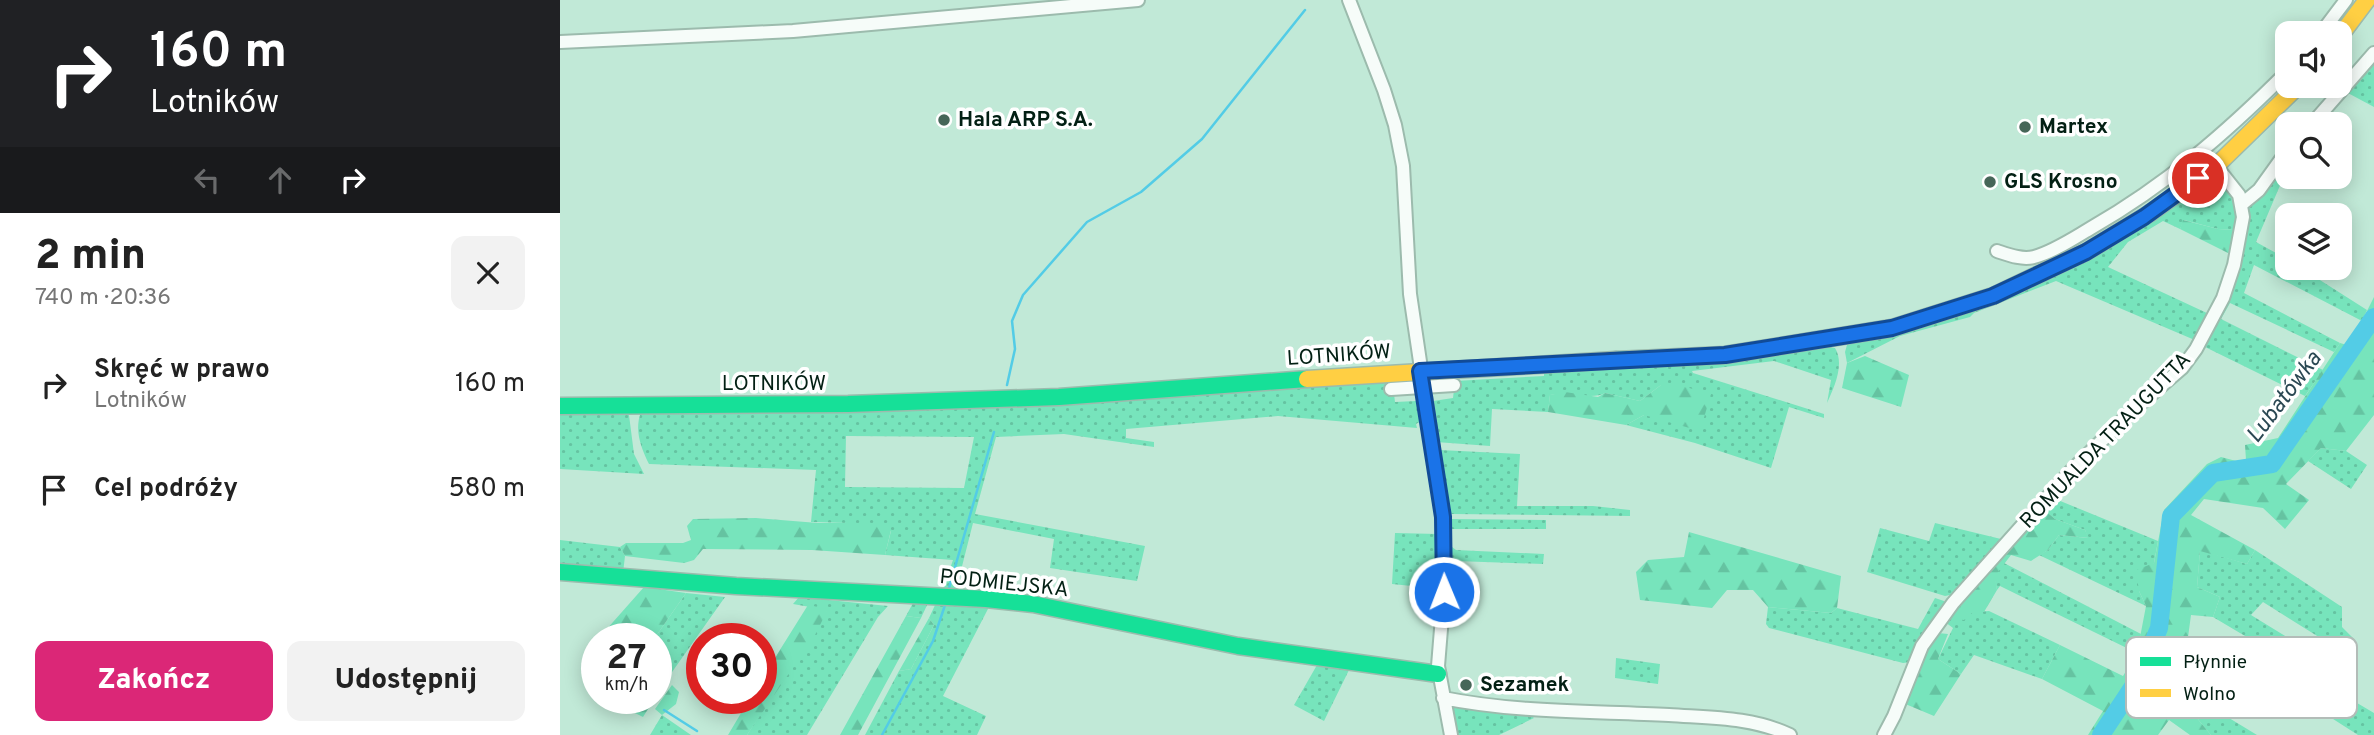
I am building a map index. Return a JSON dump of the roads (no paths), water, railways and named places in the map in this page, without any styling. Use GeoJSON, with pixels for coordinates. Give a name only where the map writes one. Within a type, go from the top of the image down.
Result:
{"type":"FeatureCollection","features":[{"type":"Feature","properties":{"kind":"street"},"geometry":{"type":"LineString","coordinates":[[560,41],[793,31],[1138,0]]}},
{"type":"Feature","properties":{"kind":"street"},"geometry":{"type":"LineString","coordinates":[[1349,0],[1384,90],[1399,146],[1409,283],[1422,388],[1434,448],[1443,517],[1444,592],[1438,674],[1451,735]]}},
{"type":"Feature","properties":{"kind":"street"},"geometry":{"type":"LineString","coordinates":[[2330,21],[2346,0]]}},
{"type":"Feature","properties":{"kind":"street"},"geometry":{"type":"LineString","coordinates":[[2351,21],[2367,0]]}},
{"type":"Feature","properties":{"kind":"street"},"geometry":{"type":"LineString","coordinates":[[2322,112],[2374,53]]}},
{"type":"Feature","properties":{"kind":"street"},"geometry":{"type":"LineString","coordinates":[[1997,251],[2015,257],[2033,257],[2116,214],[2209,148],[2275,84]]}},
{"type":"Feature","properties":{"kind":"street","name":"LOTNIKÓW"},"geometry":{"type":"LineString","coordinates":[[560,406],[848,404],[1046,398],[1420,371],[1725,355],[1892,328],[1993,296],[2086,252],[2144,217],[2216,166],[2286,98]]}},
{"type":"Feature","properties":{"kind":"street"},"geometry":{"type":"LineString","coordinates":[[2216,166],[2239,195],[2242,204],[2259,190],[2275,168]]}},
{"type":"Feature","properties":{"kind":"street","name":"ROMUALDA TRAUGUTTA"},"geometry":{"type":"LineString","coordinates":[[1884,735],[1922,646],[1954,603],[2070,472],[2182,368],[2196,349],[2223,298],[2234,265],[2244,217],[2242,204]]}},
{"type":"Feature","properties":{"kind":"street"},"geometry":{"type":"LineString","coordinates":[[1391,389],[1454,385]]}},
{"type":"Feature","properties":{"kind":"street","name":"PODMIEJSKA"},"geometry":{"type":"LineString","coordinates":[[560,572],[1033,604],[1238,646],[1438,674]]}},
{"type":"Feature","properties":{"kind":"street"},"geometry":{"type":"LineString","coordinates":[[1443,698],[1478,705],[1544,711],[1638,713],[1747,720],[1774,727],[1790,735]]}},
{"type":"Feature","properties":{"kind":"waterway"},"geometry":{"type":"LineString","coordinates":[[1007,385],[1015,349],[1012,321],[1023,295],[1087,222],[1141,192],[1202,139],[1305,10]]}},
{"type":"Feature","properties":{"kind":"waterway","name":"Lubatówka"},"geometry":{"type":"LineString","coordinates":[[2155,637],[2159,628],[2171,516],[2213,473],[2272,464],[2374,317]]}},
{"type":"Feature","properties":{"kind":"waterway"},"geometry":{"type":"LineString","coordinates":[[949,588],[994,432]]}},
{"type":"Feature","properties":{"kind":"waterway"},"geometry":{"type":"LineString","coordinates":[[882,735],[933,641],[945,605]]}},
{"type":"Feature","properties":{"kind":"waterway","name":"Lubatówka"},"geometry":{"type":"LineString","coordinates":[[2101,735],[2126,697]]}},
{"type":"Feature","properties":{"kind":"waterway"},"geometry":{"type":"LineString","coordinates":[[670,714],[697,731]]}},
{"type":"Feature","properties":{"kind":"place","name":"Hala ARP S.A."},"geometry":{"type":"Point","coordinates":[944,120]}},
{"type":"Feature","properties":{"kind":"place","name":"Martex"},"geometry":{"type":"Point","coordinates":[2025,127]}},
{"type":"Feature","properties":{"kind":"place","name":"GLS Krosno"},"geometry":{"type":"Point","coordinates":[1990,182]}},
{"type":"Feature","properties":{"kind":"place","name":"Sezamek"},"geometry":{"type":"Point","coordinates":[1466,685]}}]}
